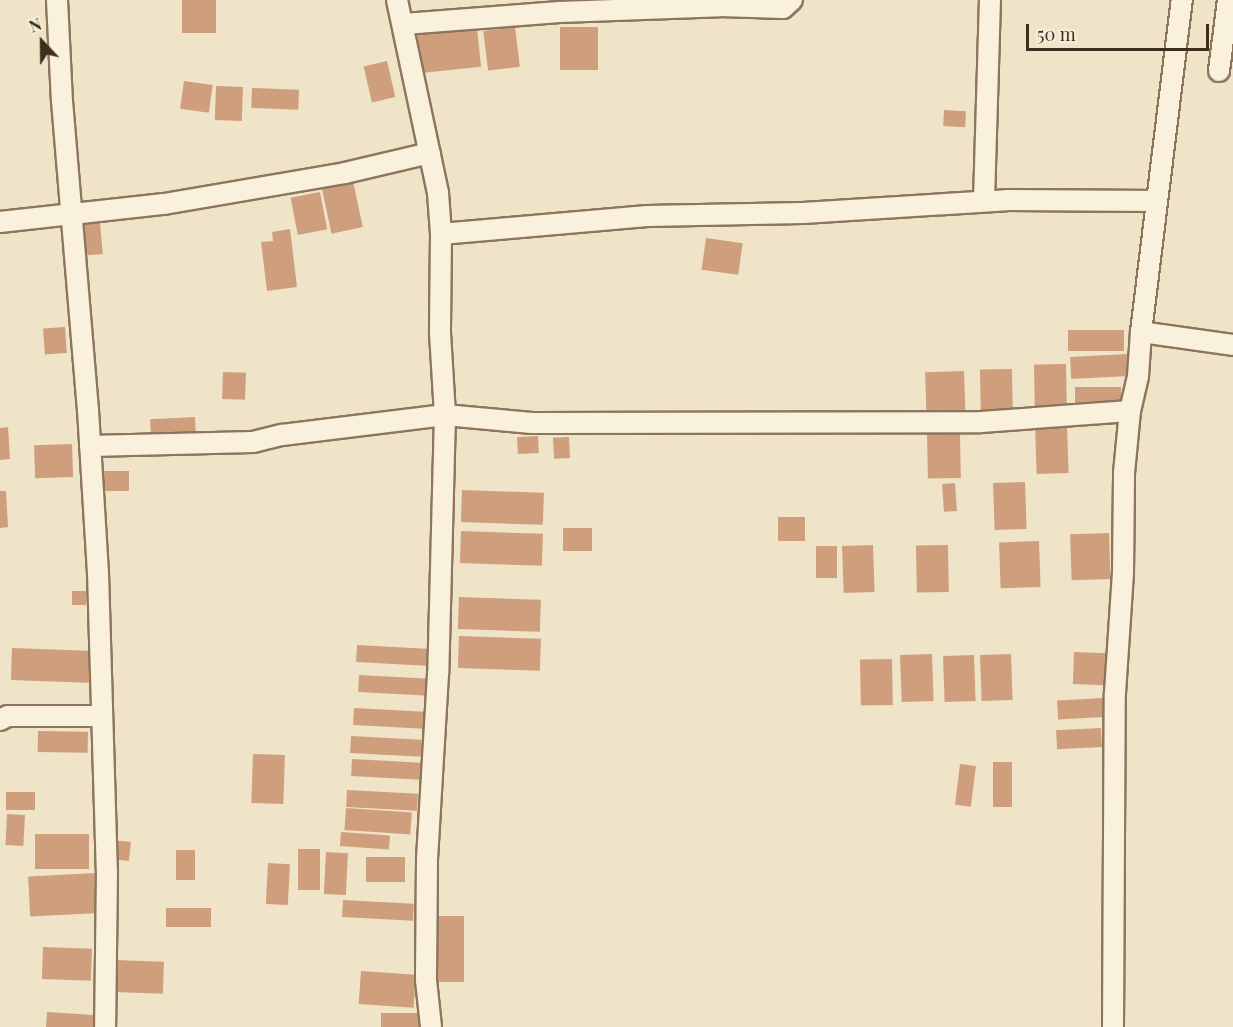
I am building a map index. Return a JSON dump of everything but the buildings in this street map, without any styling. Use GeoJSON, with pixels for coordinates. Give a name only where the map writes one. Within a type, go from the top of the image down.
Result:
{"type":"FeatureCollection","features":[{"type":"Feature","properties":{"kind":"street"},"geometry":{"type":"LineString","coordinates":[[57,0],[90,446],[107,871],[105,1027]]}},
{"type":"Feature","properties":{"kind":"street"},"geometry":{"type":"LineString","coordinates":[[397,0],[404,24],[438,193],[441,234],[440,333],[445,415],[439,663],[427,861],[426,980],[431,1027]]}},
{"type":"Feature","properties":{"kind":"street"},"geometry":{"type":"LineString","coordinates":[[404,24],[560,12],[720,6],[783,8],[792,0]]}},
{"type":"Feature","properties":{"kind":"street"},"geometry":{"type":"LineString","coordinates":[[984,201],[990,0]]}},
{"type":"Feature","properties":{"kind":"street"},"geometry":{"type":"LineString","coordinates":[[1113,1027],[1115,693],[1123,573],[1124,473],[1130,411],[1138,376],[1141,332],[1182,0]]}},
{"type":"Feature","properties":{"kind":"street"},"geometry":{"type":"LineString","coordinates":[[1219,71],[1228,0]]}},
{"type":"Feature","properties":{"kind":"street"},"geometry":{"type":"LineString","coordinates":[[0,222],[164,204],[345,173],[430,153]]}},
{"type":"Feature","properties":{"kind":"street"},"geometry":{"type":"LineString","coordinates":[[441,234],[647,216],[803,213],[984,201],[1157,201]]}},
{"type":"Feature","properties":{"kind":"street"},"geometry":{"type":"LineString","coordinates":[[1141,332],[1233,344]]}},
{"type":"Feature","properties":{"kind":"street"},"geometry":{"type":"LineString","coordinates":[[90,446],[253,442],[282,435],[445,415],[532,423],[981,423],[1130,411]]}},
{"type":"Feature","properties":{"kind":"street"},"geometry":{"type":"LineString","coordinates":[[0,720],[8,716],[102,716]]}}]}
